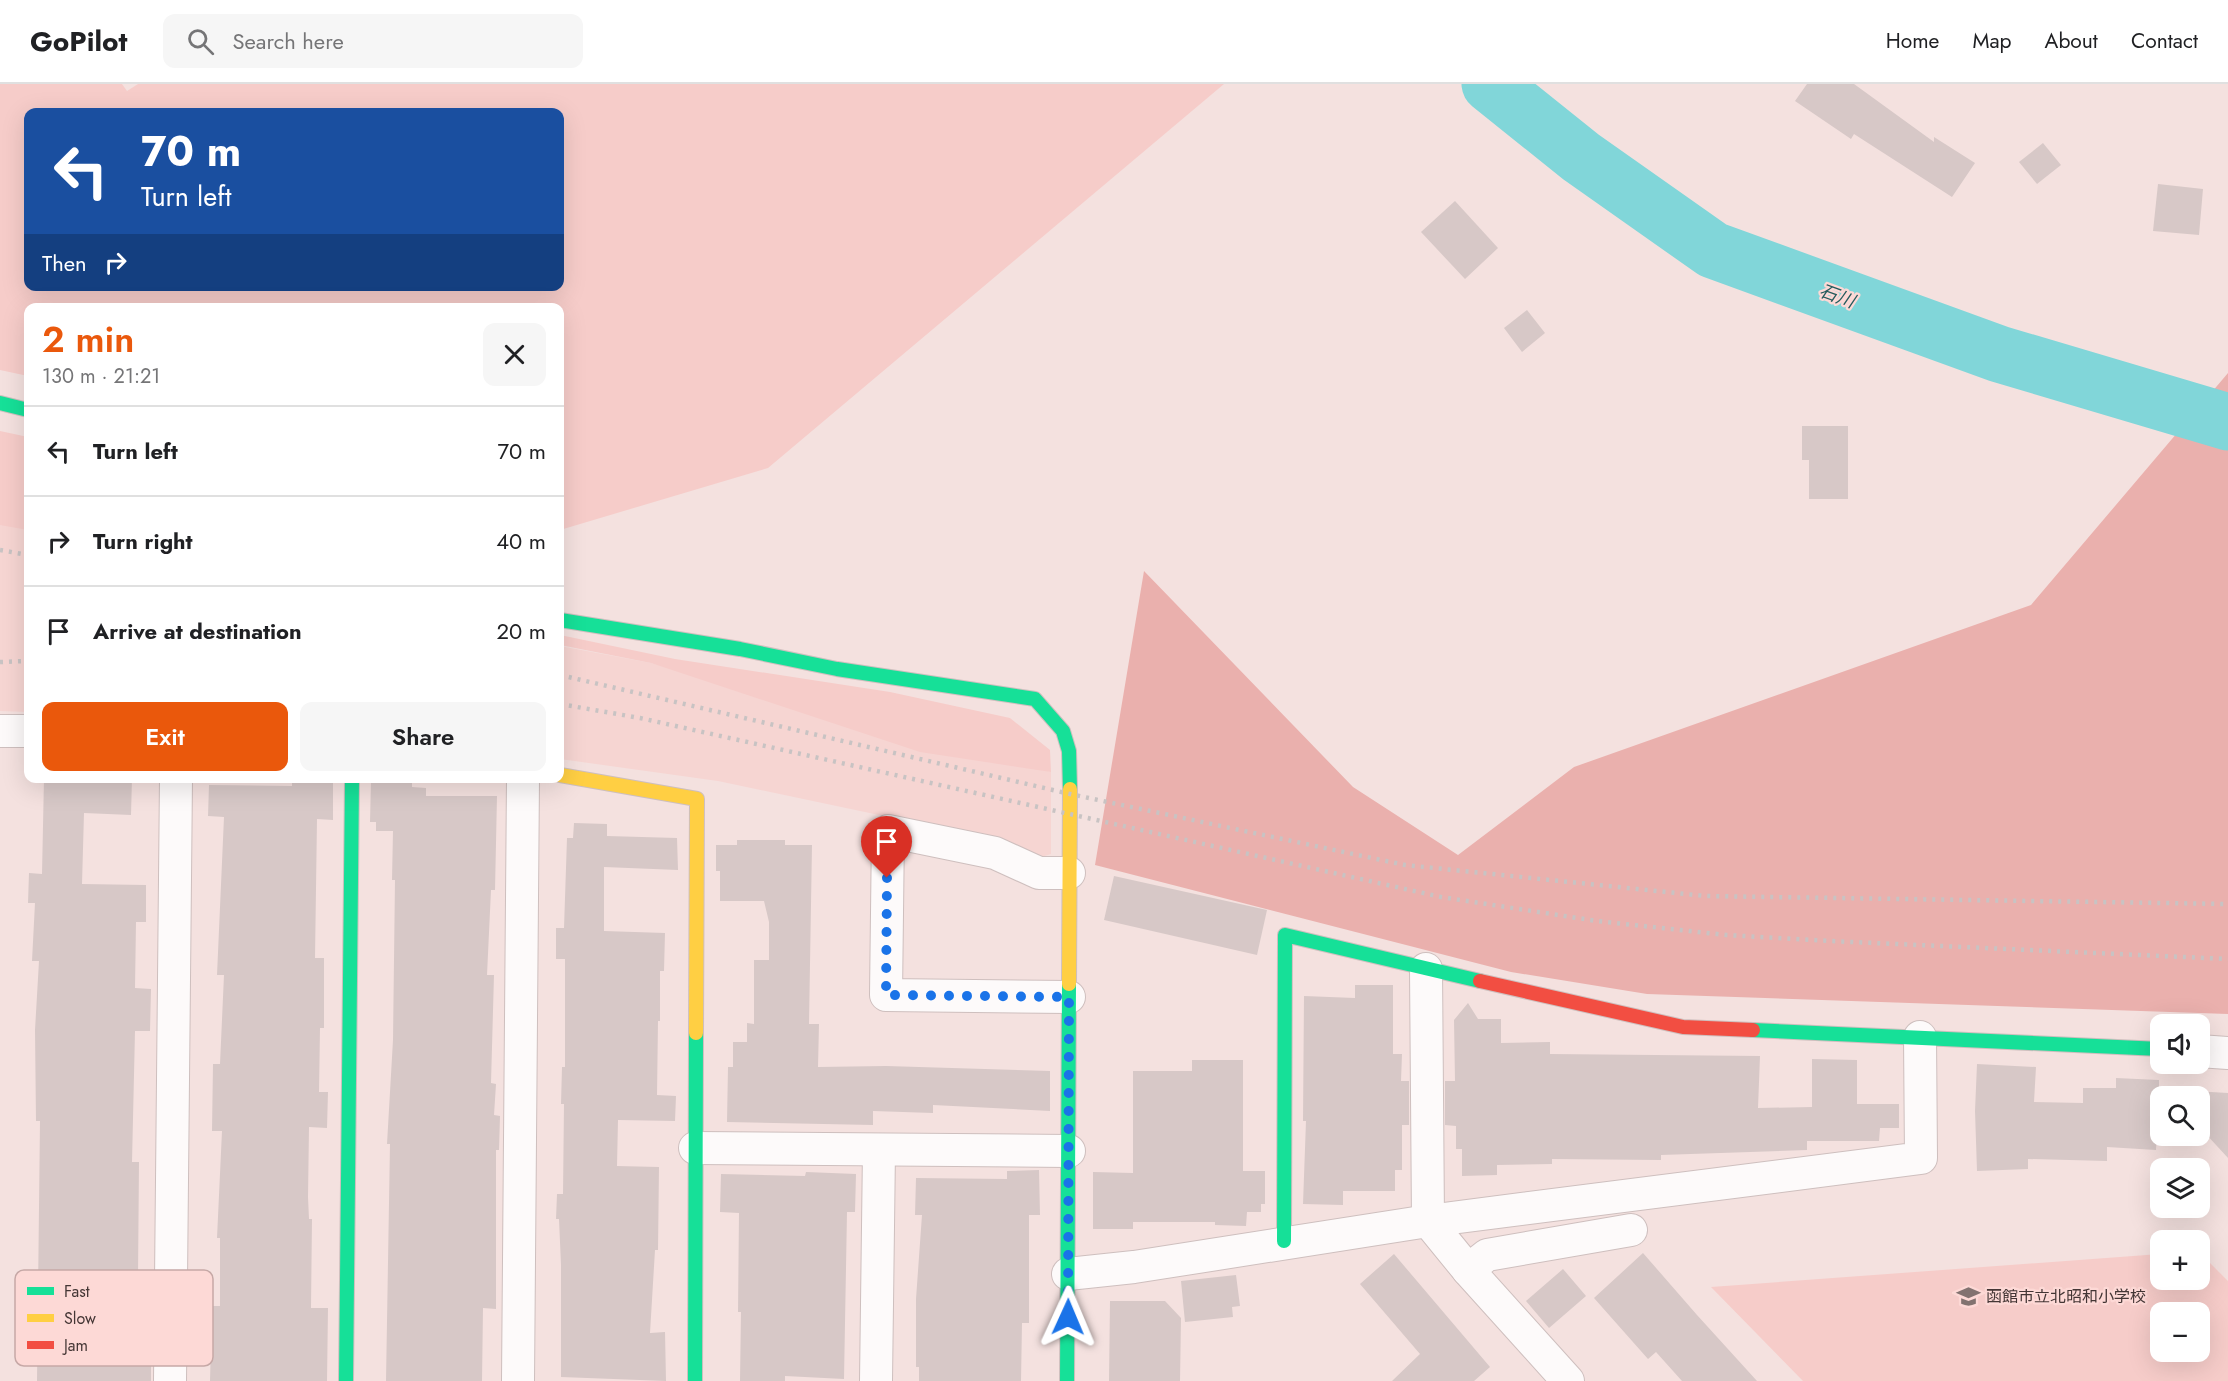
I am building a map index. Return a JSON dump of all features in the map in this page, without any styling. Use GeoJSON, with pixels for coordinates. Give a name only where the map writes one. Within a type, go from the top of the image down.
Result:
{"type":"FeatureCollection","features":[{"type":"Feature","properties":{"kind":"street"},"geometry":{"type":"LineString","coordinates":[[0,403],[24,409]]}},
{"type":"Feature","properties":{"kind":"street"},"geometry":{"type":"LineString","coordinates":[[564,621],[740,649],[837,669],[1035,699],[1054,715],[1066,732],[1070,760],[1067,1381]]}},
{"type":"Feature","properties":{"kind":"street"},"geometry":{"type":"LineString","coordinates":[[0,731],[24,731]]}},
{"type":"Feature","properties":{"kind":"street"},"geometry":{"type":"LineString","coordinates":[[564,776],[697,799],[694,1381]]}},
{"type":"Feature","properties":{"kind":"street"},"geometry":{"type":"LineString","coordinates":[[171,1270],[176,783]]}},
{"type":"Feature","properties":{"kind":"street"},"geometry":{"type":"LineString","coordinates":[[346,1381],[352,783]]}},
{"type":"Feature","properties":{"kind":"street"},"geometry":{"type":"LineString","coordinates":[[518,1381],[523,783]]}},
{"type":"Feature","properties":{"kind":"street"},"geometry":{"type":"LineString","coordinates":[[1069,873],[1039,873],[995,853],[888,831],[886,995],[1069,997]]}},
{"type":"Feature","properties":{"kind":"street"},"geometry":{"type":"LineString","coordinates":[[1284,1241],[1285,935],[1683,1027],[2150,1048]]}},
{"type":"Feature","properties":{"kind":"street"},"geometry":{"type":"LineString","coordinates":[[1426,969],[1428,1221],[1468,1270],[1568,1381]]}},
{"type":"Feature","properties":{"kind":"street"},"geometry":{"type":"LineString","coordinates":[[1068,1274],[1134,1267],[1284,1241],[1428,1221],[1921,1158],[1920,1037]]}},
{"type":"Feature","properties":{"kind":"street"},"geometry":{"type":"LineString","coordinates":[[2210,1052],[2228,1053]]}},
{"type":"Feature","properties":{"kind":"street"},"geometry":{"type":"LineString","coordinates":[[695,1148],[1069,1151]]}},
{"type":"Feature","properties":{"kind":"street"},"geometry":{"type":"LineString","coordinates":[[876,1381],[879,1150]]}},
{"type":"Feature","properties":{"kind":"street"},"geometry":{"type":"LineString","coordinates":[[1468,1270],[1487,1255],[1631,1230]]}},
{"type":"Feature","properties":{"kind":"street"},"geometry":{"type":"LineString","coordinates":[[170,1366],[170,1381]]}},
{"type":"Feature","properties":{"kind":"shaded area"},"geometry":{"type":"Polygon","coordinates":[[[0,84],[122,84],[127,91],[138,84],[1224,84],[768,468],[564,529],[564,303],[24,303],[24,375],[0,370],[0,84]]]}},
{"type":"Feature","properties":{"kind":"shaded area"},"geometry":{"type":"Polygon","coordinates":[[[2228,373],[2228,1014],[1647,994],[1511,972],[1095,865],[1144,571],[1353,787],[1458,855],[1574,767],[2031,605],[2228,373]]]}},
{"type":"Feature","properties":{"kind":"shaded area"},"geometry":{"type":"Polygon","coordinates":[[[0,431],[24,436],[24,529],[0,525],[0,431]]]}},
{"type":"Feature","properties":{"kind":"shaded area"},"geometry":{"type":"Polygon","coordinates":[[[0,494],[24,498],[24,712],[0,711],[0,494]]]}},
{"type":"Feature","properties":{"kind":"shaded area"},"geometry":{"type":"Polygon","coordinates":[[[564,636],[675,659],[890,692],[1010,718],[1050,750],[1051,772],[920,752],[651,663],[564,646],[564,636]]]}},
{"type":"Feature","properties":{"kind":"shaded area"},"geometry":{"type":"Polygon","coordinates":[[[564,647],[651,663],[1051,772],[1051,854],[1038,858],[1002,841],[718,781],[564,760],[564,647]]]}},
{"type":"Feature","properties":{"kind":"shaded area","name":"函館市立北昭和小学校"},"geometry":{"type":"Polygon","coordinates":[[[2150,1255],[2150,1290],[2210,1290],[2210,1263],[2228,1281],[2228,1381],[1803,1381],[1711,1287],[2150,1255]]]}},
{"type":"Feature","properties":{"kind":"building"},"geometry":{"type":"Polygon","coordinates":[[[1807,84],[1854,84],[1934,142],[1934,137],[1975,163],[1952,197],[1854,134],[1851,139],[1795,101],[1807,84]]]}},
{"type":"Feature","properties":{"kind":"building"},"geometry":{"type":"Polygon","coordinates":[[[2043,143],[2061,165],[2037,184],[2019,162],[2043,143]]]}},
{"type":"Feature","properties":{"kind":"building"},"geometry":{"type":"Polygon","coordinates":[[[2158,184],[2203,189],[2199,235],[2153,231],[2158,184]]]}},
{"type":"Feature","properties":{"kind":"building"},"geometry":{"type":"Polygon","coordinates":[[[1455,201],[1498,248],[1465,279],[1421,232],[1455,201]]]}},
{"type":"Feature","properties":{"kind":"building"},"geometry":{"type":"Polygon","coordinates":[[[1527,310],[1545,333],[1522,352],[1504,328],[1527,310]]]}},
{"type":"Feature","properties":{"kind":"building"},"geometry":{"type":"Polygon","coordinates":[[[1802,426],[1848,426],[1848,499],[1809,499],[1809,460],[1802,460],[1802,426]]]}},
{"type":"Feature","properties":{"kind":"building"},"geometry":{"type":"Polygon","coordinates":[[[44,783],[132,783],[131,815],[84,813],[82,884],[146,885],[146,922],[136,922],[135,988],[151,989],[150,1031],[135,1031],[132,1162],[139,1162],[138,1270],[38,1270],[40,1121],[36,1121],[35,1030],[39,961],[32,961],[35,903],[28,903],[29,873],[42,874],[44,783]]]}},
{"type":"Feature","properties":{"kind":"building"},"geometry":{"type":"Polygon","coordinates":[[[292,783],[333,783],[333,820],[317,819],[315,958],[324,958],[324,1028],[320,1028],[319,1092],[328,1092],[327,1128],[309,1127],[308,1197],[309,1219],[312,1219],[311,1308],[328,1308],[327,1381],[210,1381],[210,1366],[213,1366],[213,1306],[220,1306],[220,1238],[217,1238],[222,1131],[212,1131],[213,1064],[220,1064],[224,975],[217,975],[224,817],[208,816],[209,785],[292,786],[292,783]]]}},
{"type":"Feature","properties":{"kind":"building"},"geometry":{"type":"Polygon","coordinates":[[[371,783],[412,783],[412,787],[426,788],[426,796],[497,796],[495,890],[491,890],[487,975],[494,975],[491,1083],[496,1084],[494,1115],[500,1116],[499,1150],[496,1150],[496,1309],[483,1308],[482,1381],[386,1381],[390,1144],[387,1144],[393,1040],[395,880],[392,880],[393,831],[376,831],[376,822],[370,822],[371,783]]]}},
{"type":"Feature","properties":{"kind":"building"},"geometry":{"type":"Polygon","coordinates":[[[574,823],[607,824],[607,836],[677,838],[678,870],[604,867],[604,931],[665,933],[664,971],[660,971],[657,1095],[676,1096],[675,1121],[618,1120],[617,1166],[659,1167],[658,1250],[655,1250],[650,1333],[665,1332],[666,1381],[561,1377],[561,1265],[559,1219],[556,1219],[557,1194],[563,1194],[564,1104],[561,1104],[562,1067],[565,1067],[565,959],[556,959],[556,928],[564,928],[567,838],[573,838],[574,823]]]}},
{"type":"Feature","properties":{"kind":"building"},"geometry":{"type":"Polygon","coordinates":[[[737,840],[785,840],[785,845],[812,845],[809,1024],[819,1024],[818,1067],[886,1066],[1050,1071],[1050,1111],[933,1105],[933,1113],[873,1111],[873,1125],[727,1122],[728,1067],[733,1067],[733,1042],[747,1042],[747,1023],[754,1024],[754,960],[769,960],[769,922],[764,901],[720,901],[720,871],[716,871],[716,845],[737,845],[737,840]]]}},
{"type":"Feature","properties":{"kind":"building"},"geometry":{"type":"Polygon","coordinates":[[[1114,876],[1267,910],[1257,955],[1104,920],[1114,876]]]}},
{"type":"Feature","properties":{"kind":"building"},"geometry":{"type":"Polygon","coordinates":[[[1355,985],[1393,985],[1393,1054],[1402,1054],[1401,1081],[1409,1081],[1409,1125],[1402,1125],[1402,1170],[1395,1170],[1395,1191],[1343,1191],[1343,1205],[1303,1204],[1306,1121],[1303,1121],[1304,996],[1355,998],[1355,985]]]}},
{"type":"Feature","properties":{"kind":"building"},"geometry":{"type":"Polygon","coordinates":[[[1468,1003],[1478,1019],[1501,1019],[1501,1043],[1550,1042],[1550,1054],[1760,1056],[1758,1108],[1812,1107],[1812,1059],[1857,1060],[1857,1104],[1899,1104],[1899,1128],[1880,1128],[1879,1141],[1807,1141],[1807,1150],[1661,1155],[1661,1160],[1552,1159],[1552,1164],[1497,1165],[1497,1175],[1462,1176],[1462,1149],[1456,1149],[1456,1126],[1445,1125],[1445,1081],[1455,1081],[1454,1020],[1468,1003]]]}},
{"type":"Feature","properties":{"kind":"building"},"geometry":{"type":"Polygon","coordinates":[[[1192,1060],[1243,1060],[1243,1171],[1265,1171],[1265,1204],[1261,1204],[1261,1212],[1247,1212],[1246,1226],[1215,1225],[1215,1222],[1133,1222],[1133,1229],[1093,1229],[1093,1172],[1133,1173],[1133,1071],[1192,1071],[1192,1060]]]}},
{"type":"Feature","properties":{"kind":"building"},"geometry":{"type":"Polygon","coordinates":[[[1977,1064],[2036,1067],[2034,1102],[2083,1103],[2083,1088],[2116,1088],[2116,1078],[2159,1080],[2159,1086],[2150,1086],[2150,1146],[2156,1146],[2156,1150],[2107,1147],[2107,1161],[2028,1159],[2028,1169],[1977,1171],[1975,1111],[1977,1064]]]}},
{"type":"Feature","properties":{"kind":"building"},"geometry":{"type":"Polygon","coordinates":[[[2210,1092],[2228,1093],[2228,1158],[2210,1138],[2210,1092]]]}},
{"type":"Feature","properties":{"kind":"building"},"geometry":{"type":"Polygon","coordinates":[[[1039,1170],[1040,1215],[1029,1215],[1029,1323],[1022,1323],[1021,1381],[919,1381],[919,1367],[916,1367],[916,1299],[922,1215],[915,1215],[916,1178],[1007,1179],[1007,1171],[1039,1170]]]}},
{"type":"Feature","properties":{"kind":"building"},"geometry":{"type":"Polygon","coordinates":[[[806,1172],[856,1174],[855,1212],[847,1212],[844,1379],[785,1376],[785,1381],[740,1381],[739,1213],[720,1212],[721,1174],[805,1176],[806,1172]]]}},
{"type":"Feature","properties":{"kind":"building"},"geometry":{"type":"Polygon","coordinates":[[[1643,1253],[1757,1381],[1682,1381],[1656,1352],[1648,1359],[1594,1298],[1643,1253]]]}},
{"type":"Feature","properties":{"kind":"building"},"geometry":{"type":"Polygon","coordinates":[[[1394,1254],[1490,1367],[1474,1381],[1392,1381],[1420,1354],[1360,1284],[1394,1254]]]}},
{"type":"Feature","properties":{"kind":"building"},"geometry":{"type":"Polygon","coordinates":[[[1563,1269],[1586,1296],[1549,1328],[1526,1301],[1563,1269]]]}},
{"type":"Feature","properties":{"kind":"building"},"geometry":{"type":"Polygon","coordinates":[[[1236,1275],[1240,1306],[1232,1307],[1233,1317],[1185,1322],[1181,1281],[1236,1275]]]}},
{"type":"Feature","properties":{"kind":"building"},"geometry":{"type":"Polygon","coordinates":[[[1110,1301],[1165,1301],[1181,1318],[1180,1381],[1109,1381],[1110,1301]]]}},
{"type":"Feature","properties":{"kind":"building"},"geometry":{"type":"Polygon","coordinates":[[[37,1366],[151,1366],[151,1381],[37,1381],[37,1366]]]}},
{"type":"Feature","properties":{"kind":"waterway","name":"石川"},"geometry":{"type":"LineString","coordinates":[[1490,84],[1581,157],[1713,250],[1999,354],[2228,422]]}},
{"type":"Feature","properties":{"kind":"railway"},"geometry":{"type":"LineString","coordinates":[[0,550],[24,554]]}},
{"type":"Feature","properties":{"kind":"railway"},"geometry":{"type":"LineString","coordinates":[[0,662],[24,661]]}},
{"type":"Feature","properties":{"kind":"railway"},"geometry":{"type":"LineString","coordinates":[[564,676],[1070,794],[1405,865],[1705,896],[2228,904]]}},
{"type":"Feature","properties":{"kind":"railway"},"geometry":{"type":"LineString","coordinates":[[564,705],[640,718],[1441,897],[1597,921],[1726,935],[2228,959]]}},
{"type":"Feature","properties":{"kind":"traffic: fast"},"geometry":{"type":"LineString","coordinates":[[0,403],[24,409]]}},
{"type":"Feature","properties":{"kind":"traffic: fast"},"geometry":{"type":"LineString","coordinates":[[564,621],[740,649],[837,669],[1035,699],[1063,731],[1069,751],[1070,789]]}},
{"type":"Feature","properties":{"kind":"traffic: fast"},"geometry":{"type":"LineString","coordinates":[[346,1381],[352,783]]}},
{"type":"Feature","properties":{"kind":"traffic: fast"},"geometry":{"type":"LineString","coordinates":[[1284,1241],[1285,935],[1480,981]]}},
{"type":"Feature","properties":{"kind":"traffic: fast"},"geometry":{"type":"LineString","coordinates":[[1067,1381],[1069,984]]}},
{"type":"Feature","properties":{"kind":"traffic: fast"},"geometry":{"type":"LineString","coordinates":[[1753,1030],[2150,1049]]}},
{"type":"Feature","properties":{"kind":"traffic: fast"},"geometry":{"type":"LineString","coordinates":[[695,1381],[696,1033]]}},
{"type":"Feature","properties":{"kind":"traffic: slow"},"geometry":{"type":"LineString","coordinates":[[564,776],[697,799],[696,1033]]}},
{"type":"Feature","properties":{"kind":"traffic: slow"},"geometry":{"type":"LineString","coordinates":[[1069,984],[1070,789]]}},
{"type":"Feature","properties":{"kind":"traffic: jam"},"geometry":{"type":"LineString","coordinates":[[1480,981],[1683,1027],[1753,1030]]}},
{"type":"Feature","properties":{"kind":"place","name":"函館市立北昭和小学校"},"geometry":{"type":"Point","coordinates":[1968,1296]}},
{"type":"Feature","properties":{"kind":"route"},"geometry":{"type":"LineString","coordinates":[[887,878],[886,995],[1069,997],[1068,1317]]}}]}
